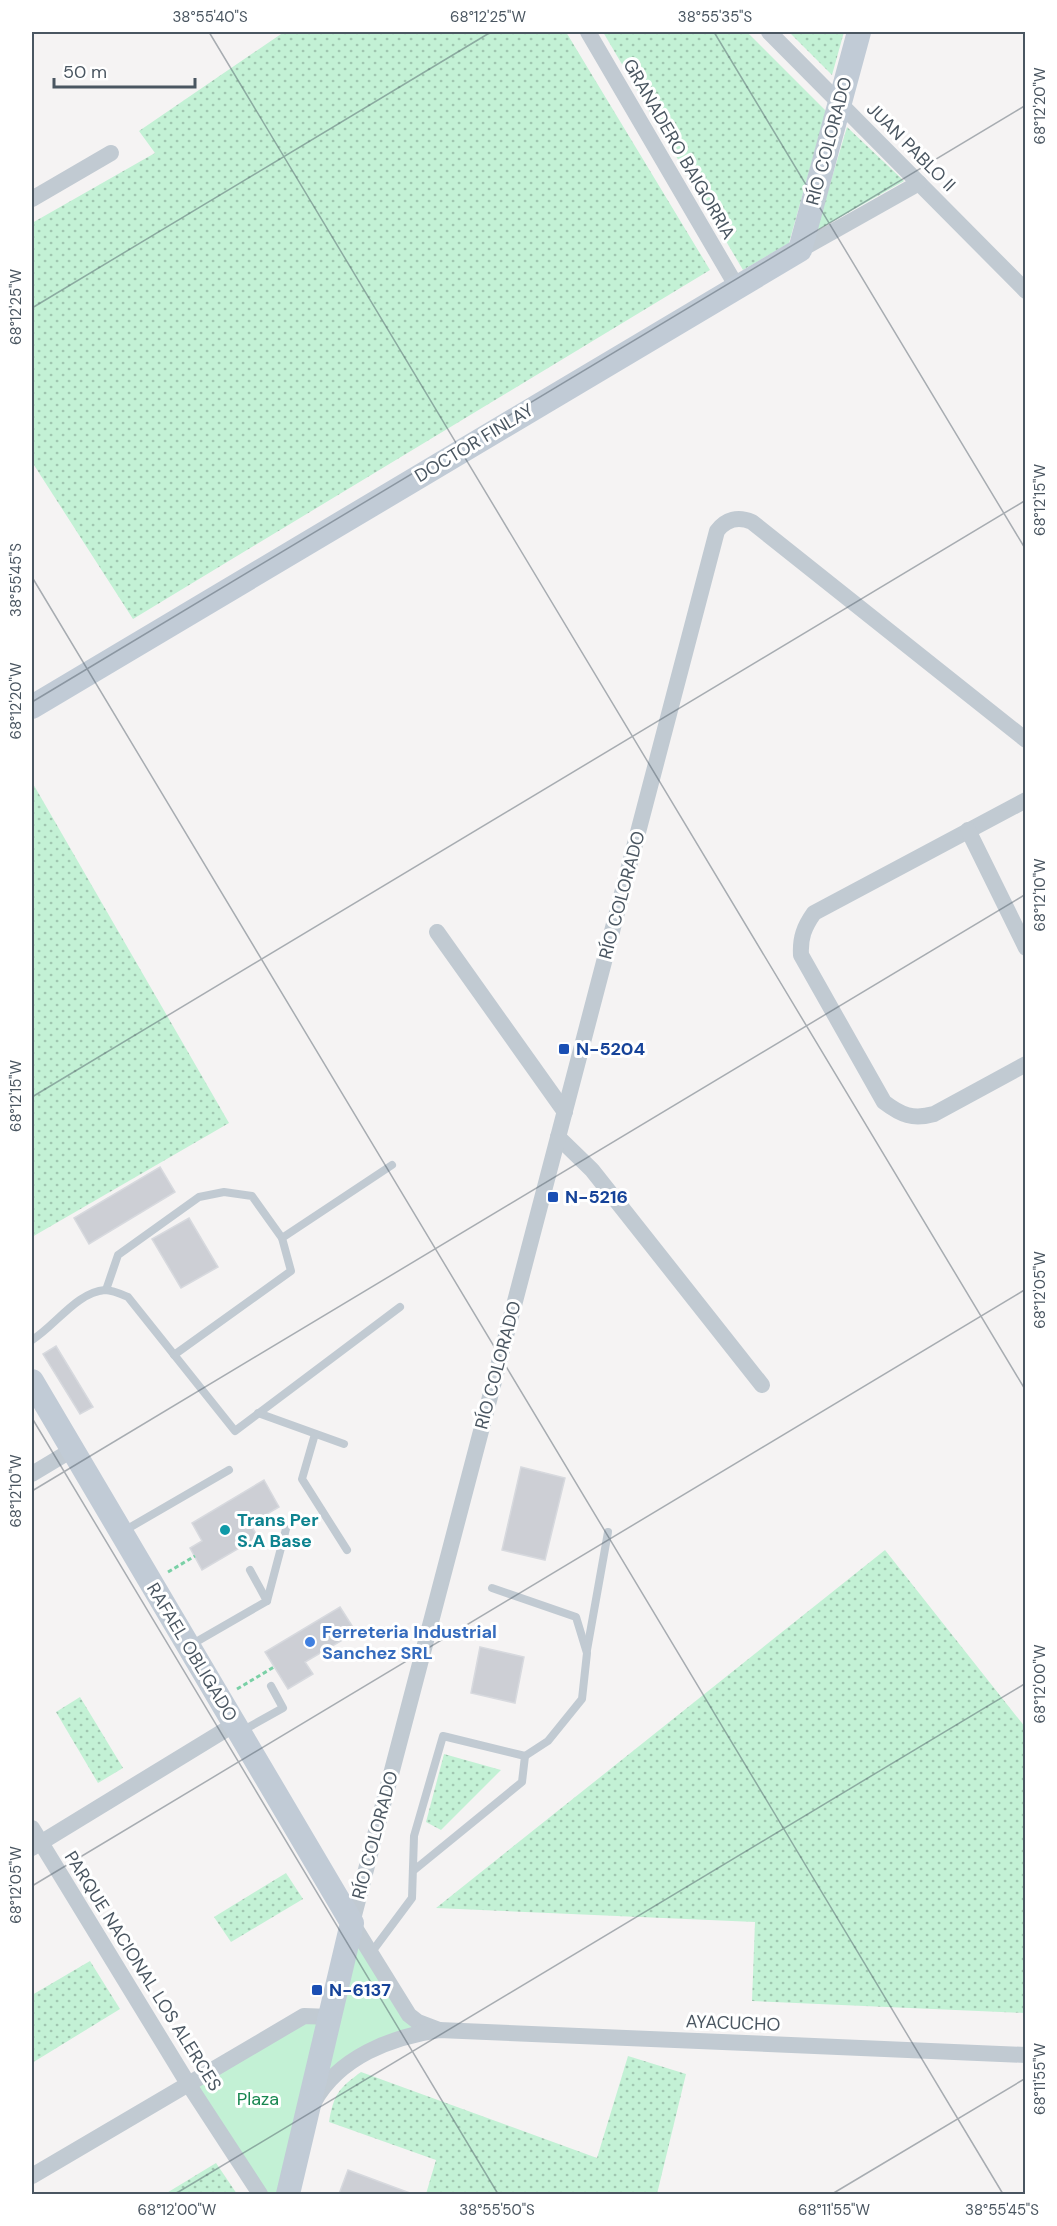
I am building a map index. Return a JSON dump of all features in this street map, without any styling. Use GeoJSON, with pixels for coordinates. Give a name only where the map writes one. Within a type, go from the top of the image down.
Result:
{"type":"FeatureCollection","features":[{"type":"Feature","properties":{"kind":"street","name":"GRANADERO BAIGORRIA"},"geometry":{"type":"LineString","coordinates":[[588,32],[736,287]]}},
{"type":"Feature","properties":{"kind":"street","name":"JUAN PABLO II"},"geometry":{"type":"LineString","coordinates":[[769,32],[1026,291]]}},
{"type":"Feature","properties":{"kind":"street","name":"RÍO COLORADO"},"geometry":{"type":"LineString","coordinates":[[800,250],[859,32]]}},
{"type":"Feature","properties":{"kind":"street"},"geometry":{"type":"LineString","coordinates":[[32,199],[111,153]]}},
{"type":"Feature","properties":{"kind":"street","name":"DOCTOR FINLAY"},"geometry":{"type":"LineString","coordinates":[[32,707],[736,287],[919,183]]}},
{"type":"Feature","properties":{"kind":"street","name":"RÍO COLORADO"},"geometry":{"type":"LineString","coordinates":[[288,2194],[352,1923],[715,537],[721,526],[731,520],[742,519],[752,522],[1026,740]]}},
{"type":"Feature","properties":{"kind":"street"},"geometry":{"type":"LineString","coordinates":[[1026,800],[814,913],[805,925],[800,941],[801,955],[884,1102],[901,1115],[921,1118],[934,1114],[1026,1064]]}},
{"type":"Feature","properties":{"kind":"street"},"geometry":{"type":"LineString","coordinates":[[968,831],[1026,948]]}},
{"type":"Feature","properties":{"kind":"street"},"geometry":{"type":"LineString","coordinates":[[437,932],[565,1112]]}},
{"type":"Feature","properties":{"kind":"street"},"geometry":{"type":"LineString","coordinates":[[558,1137],[592,1170],[762,1385]]}},
{"type":"Feature","properties":{"kind":"street","name":"RAFAEL OBLIGADO"},"geometry":{"type":"LineString","coordinates":[[32,1381],[352,1923]]}},
{"type":"Feature","properties":{"kind":"street"},"geometry":{"type":"LineString","coordinates":[[32,1474],[72,1450]]}},
{"type":"Feature","properties":{"kind":"street"},"geometry":{"type":"LineString","coordinates":[[34,1840],[237,1728]]}},
{"type":"Feature","properties":{"kind":"street","name":"PARQUE NACIONAL LOS ALERCES"},"geometry":{"type":"LineString","coordinates":[[34,1840],[260,2194]]}},
{"type":"Feature","properties":{"kind":"street","name":"AYACUCHO"},"geometry":{"type":"LineString","coordinates":[[352,1923],[409,2015],[418,2022],[439,2030]]}},
{"type":"Feature","properties":{"kind":"street"},"geometry":{"type":"LineString","coordinates":[[32,2176],[187,2082],[304,2016],[330,2017]]}},
{"type":"Feature","properties":{"kind":"street","name":"AYACUCHO"},"geometry":{"type":"LineString","coordinates":[[307,2113],[329,2080],[357,2058],[397,2039],[439,2030],[1026,2055]]}},
{"type":"Feature","properties":{"kind":"lane"},"geometry":{"type":"LineString","coordinates":[[282,1238],[392,1165]]}},
{"type":"Feature","properties":{"kind":"lane"},"geometry":{"type":"LineString","coordinates":[[106,1290],[118,1255],[199,1197],[224,1192],[252,1196],[282,1238],[291,1271],[174,1355]]}},
{"type":"Feature","properties":{"kind":"lane"},"geometry":{"type":"LineString","coordinates":[[32,1340],[45,1332],[85,1296],[106,1290],[128,1296],[235,1431],[400,1307]]}},
{"type":"Feature","properties":{"kind":"lane"},"geometry":{"type":"LineString","coordinates":[[258,1413],[344,1444]]}},
{"type":"Feature","properties":{"kind":"lane"},"geometry":{"type":"LineString","coordinates":[[315,1434],[302,1479],[348,1550]]}},
{"type":"Feature","properties":{"kind":"lane"},"geometry":{"type":"LineString","coordinates":[[121,1532],[228,1470]]}},
{"type":"Feature","properties":{"kind":"lane"},"geometry":{"type":"LineString","coordinates":[[189,1647],[267,1601],[286,1529]]}},
{"type":"Feature","properties":{"kind":"lane"},"geometry":{"type":"LineString","coordinates":[[370,1953],[412,1898],[414,1836],[443,1736],[525,1756],[548,1741],[582,1699],[587,1653],[608,1532]]}},
{"type":"Feature","properties":{"kind":"lane"},"geometry":{"type":"LineString","coordinates":[[250,1570],[267,1601]]}},
{"type":"Feature","properties":{"kind":"lane"},"geometry":{"type":"LineString","coordinates":[[492,1588],[576,1617],[587,1653]]}},
{"type":"Feature","properties":{"kind":"lane"},"geometry":{"type":"LineString","coordinates":[[237,1728],[283,1708],[271,1686]]}},
{"type":"Feature","properties":{"kind":"lane"},"geometry":{"type":"LineString","coordinates":[[413,1871],[522,1782],[525,1756]]}},
{"type":"Feature","properties":{"kind":"path"},"geometry":{"type":"LineString","coordinates":[[151,1582],[195,1556]]}},
{"type":"Feature","properties":{"kind":"path"},"geometry":{"type":"LineString","coordinates":[[220,1700],[274,1667]]}},
{"type":"Feature","properties":{"kind":"green space"},"geometry":{"type":"Polygon","coordinates":[[[284,32],[566,32],[710,270],[133,619],[32,462],[32,223],[155,153],[139,131],[284,32]]]}},
{"type":"Feature","properties":{"kind":"green space"},"geometry":{"type":"Polygon","coordinates":[[[603,32],[747,32],[826,111],[789,243],[743,270],[603,32]]]}},
{"type":"Feature","properties":{"kind":"green space"},"geometry":{"type":"Polygon","coordinates":[[[789,32],[844,32],[832,75],[789,32]]]}},
{"type":"Feature","properties":{"kind":"green space"},"geometry":{"type":"Polygon","coordinates":[[[847,127],[904,181],[816,231],[847,127]]]}},
{"type":"Feature","properties":{"kind":"green space"},"geometry":{"type":"Polygon","coordinates":[[[32,782],[229,1123],[32,1237],[32,782]]]}},
{"type":"Feature","properties":{"kind":"green space"},"geometry":{"type":"Polygon","coordinates":[[[885,1550],[1025,1727],[1025,2013],[752,2001],[755,1922],[436,1908],[885,1550]]]}},
{"type":"Feature","properties":{"kind":"green space"},"geometry":{"type":"Polygon","coordinates":[[[80,1697],[123,1768],[98,1783],[56,1712],[80,1697]]]}},
{"type":"Feature","properties":{"kind":"green space"},"geometry":{"type":"Polygon","coordinates":[[[444,1754],[501,1770],[441,1830],[426,1822],[444,1754]]]}},
{"type":"Feature","properties":{"kind":"green space"},"geometry":{"type":"Polygon","coordinates":[[[286,1873],[303,1899],[231,1942],[214,1917],[286,1873]]]}},
{"type":"Feature","properties":{"kind":"green space","name":"Plaza"},"geometry":{"type":"Polygon","coordinates":[[[357,1943],[419,2029],[324,2077],[357,1943]]]}},
{"type":"Feature","properties":{"kind":"green space"},"geometry":{"type":"Polygon","coordinates":[[[90,1961],[120,2009],[32,2063],[32,1995],[90,1961]]]}},
{"type":"Feature","properties":{"kind":"green space","name":"Plaza"},"geometry":{"type":"Polygon","coordinates":[[[306,2021],[321,2023],[278,2194],[268,2194],[197,2085],[306,2021]]]}},
{"type":"Feature","properties":{"kind":"green space"},"geometry":{"type":"Polygon","coordinates":[[[628,2056],[686,2074],[657,2194],[426,2194],[436,2160],[329,2122],[338,2093],[361,2072],[597,2158],[628,2056]]]}},
{"type":"Feature","properties":{"kind":"green space"},"geometry":{"type":"Polygon","coordinates":[[[216,2163],[237,2194],[165,2194],[216,2163]]]}},
{"type":"Feature","properties":{"kind":"building"},"geometry":{"type":"Polygon","coordinates":[[[160,1167],[175,1192],[89,1244],[74,1218],[160,1167]]]}},
{"type":"Feature","properties":{"kind":"building"},"geometry":{"type":"Polygon","coordinates":[[[189,1218],[218,1267],[181,1288],[152,1239],[189,1218]]]}},
{"type":"Feature","properties":{"kind":"building"},"geometry":{"type":"Polygon","coordinates":[[[56,1346],[93,1407],[80,1414],[43,1354],[56,1346]]]}},
{"type":"Feature","properties":{"kind":"building"},"geometry":{"type":"Polygon","coordinates":[[[521,1467],[565,1478],[545,1560],[502,1550],[521,1467]]]}},
{"type":"Feature","properties":{"kind":"building","name":"Trans Per S.A Base"},"geometry":{"type":"Polygon","coordinates":[[[264,1480],[279,1507],[250,1524],[258,1537],[202,1570],[190,1548],[202,1541],[192,1523],[264,1480]]]}},
{"type":"Feature","properties":{"kind":"building","name":"Ferreteria Industrial Sanchez SRL"},"geometry":{"type":"Polygon","coordinates":[[[340,1607],[356,1632],[305,1662],[313,1674],[288,1689],[265,1652],[340,1607]]]}},
{"type":"Feature","properties":{"kind":"building"},"geometry":{"type":"Polygon","coordinates":[[[480,1647],[524,1657],[515,1703],[471,1693],[480,1647]]]}},
{"type":"Feature","properties":{"kind":"building"},"geometry":{"type":"Polygon","coordinates":[[[348,2170],[410,2193],[410,2194],[339,2194],[348,2170]]]}},
{"type":"Feature","properties":{"kind":"place","name":"N-5204"},"geometry":{"type":"Point","coordinates":[564,1049]}},
{"type":"Feature","properties":{"kind":"place","name":"N-5216"},"geometry":{"type":"Point","coordinates":[553,1197]}},
{"type":"Feature","properties":{"kind":"place","name":"Trans Per S.A Base"},"geometry":{"type":"Point","coordinates":[225,1530]}},
{"type":"Feature","properties":{"kind":"place","name":"Ferreteria Industrial Sanchez SRL"},"geometry":{"type":"Point","coordinates":[310,1642]}},
{"type":"Feature","properties":{"kind":"place","name":"N-6137"},"geometry":{"type":"Point","coordinates":[317,1990]}}]}
